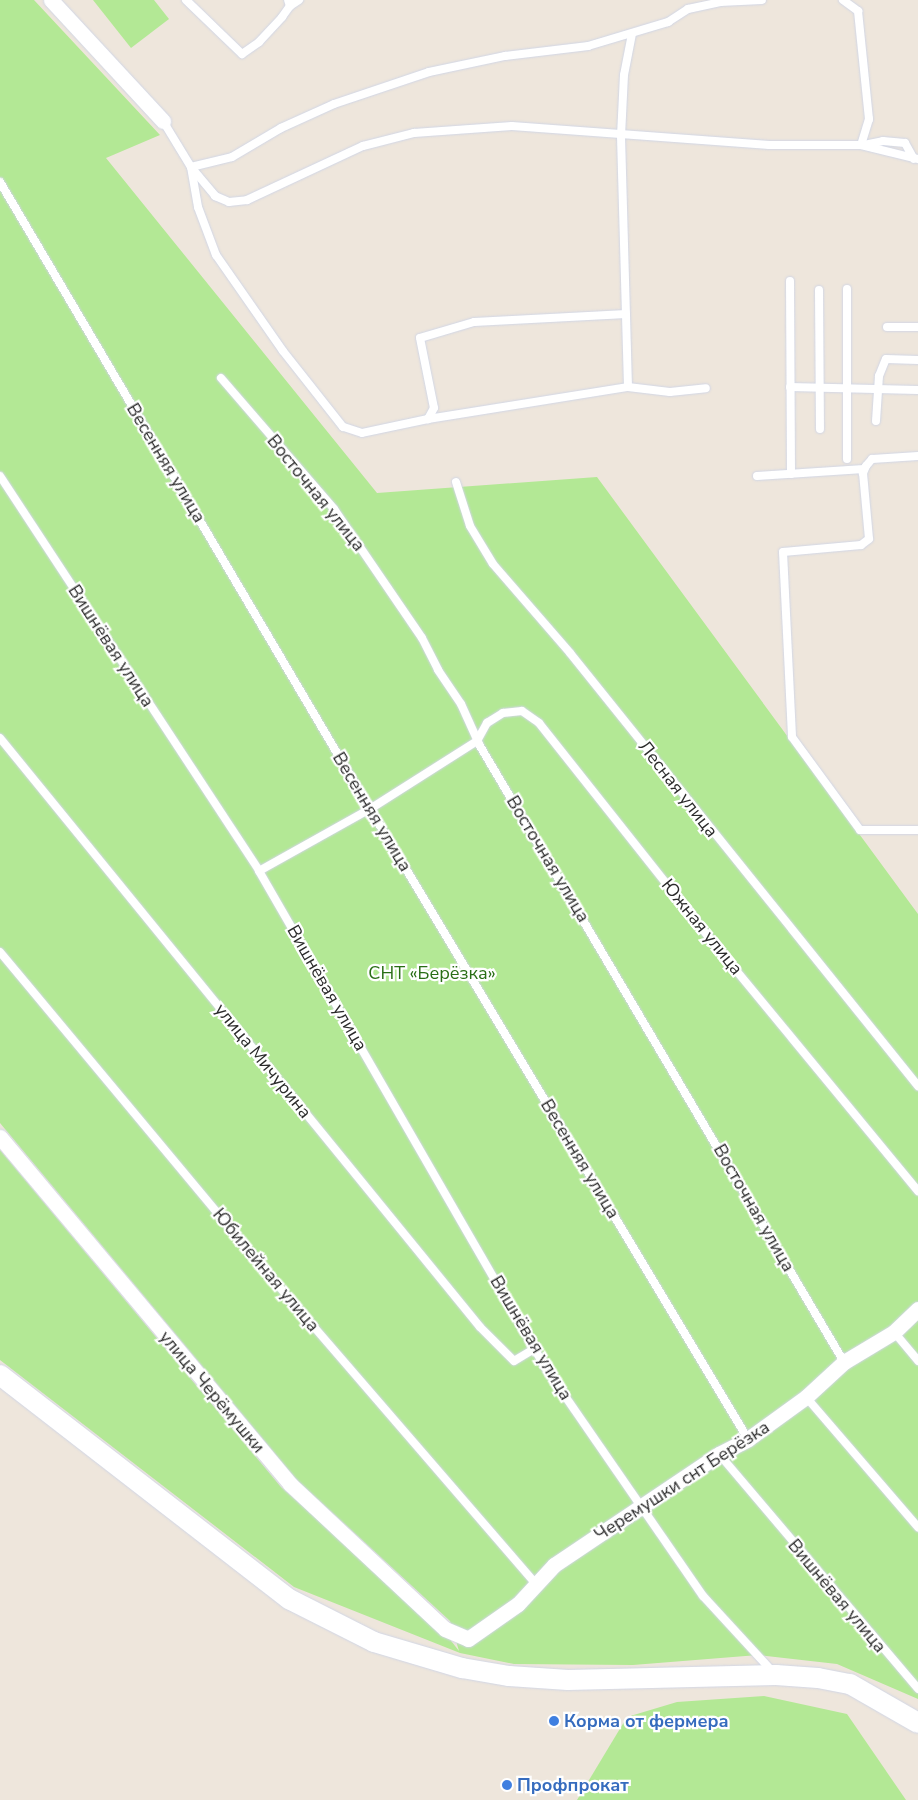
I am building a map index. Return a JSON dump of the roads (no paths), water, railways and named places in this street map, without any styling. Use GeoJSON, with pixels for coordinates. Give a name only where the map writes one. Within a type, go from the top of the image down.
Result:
{"type":"FeatureCollection","features":[{"type":"Feature","properties":{"kind":"street"},"geometry":{"type":"LineString","coordinates":[[50,0],[163,121]]}},
{"type":"Feature","properties":{"kind":"street","name":"улица Черёмушки"},"geometry":{"type":"LineString","coordinates":[[0,1137],[290,1484],[445,1629]]}},
{"type":"Feature","properties":{"kind":"street","name":"Черемушки снт Берёзка"},"geometry":{"type":"LineString","coordinates":[[445,1629],[468,1639],[518,1604],[554,1565],[642,1508],[719,1454],[748,1439],[806,1397],[844,1362],[894,1332],[918,1310]]}},
{"type":"Feature","properties":{"kind":"street"},"geometry":{"type":"LineString","coordinates":[[0,1375],[289,1599],[374,1642],[462,1668],[509,1676],[639,1681],[776,1676],[850,1684],[918,1723]]}},
{"type":"Feature","properties":{"kind":"lane"},"geometry":{"type":"LineString","coordinates":[[186,0],[242,54],[259,42],[289,3],[299,0]]}},
{"type":"Feature","properties":{"kind":"lane"},"geometry":{"type":"LineString","coordinates":[[191,167],[232,157],[281,128],[334,104],[430,72],[505,56],[588,46],[668,22],[688,9],[720,2],[762,0]]}},
{"type":"Feature","properties":{"kind":"lane"},"geometry":{"type":"LineString","coordinates":[[843,0],[858,11],[869,119],[861,146]]}},
{"type":"Feature","properties":{"kind":"lane"},"geometry":{"type":"LineString","coordinates":[[628,388],[621,136],[624,75],[632,34]]}},
{"type":"Feature","properties":{"kind":"lane"},"geometry":{"type":"LineString","coordinates":[[163,121],[191,167],[215,196],[230,202],[247,200],[363,146],[414,133],[512,126],[621,136],[768,145],[861,146],[916,159]]}},
{"type":"Feature","properties":{"kind":"lane"},"geometry":{"type":"LineString","coordinates":[[861,146],[883,141],[905,143],[916,159]]}},
{"type":"Feature","properties":{"kind":"lane"},"geometry":{"type":"LineString","coordinates":[[191,167],[198,207],[216,255],[284,351],[343,427],[362,433],[428,419],[628,388],[670,392],[706,388]]}},
{"type":"Feature","properties":{"kind":"lane","name":"Весенняя улица"},"geometry":{"type":"LineString","coordinates":[[0,182],[370,809],[748,1439]]}},
{"type":"Feature","properties":{"kind":"lane"},"geometry":{"type":"LineString","coordinates":[[790,282],[791,474]]}},
{"type":"Feature","properties":{"kind":"lane"},"geometry":{"type":"LineString","coordinates":[[847,289],[847,459]]}},
{"type":"Feature","properties":{"kind":"lane"},"geometry":{"type":"LineString","coordinates":[[819,290],[820,429]]}},
{"type":"Feature","properties":{"kind":"lane"},"geometry":{"type":"LineString","coordinates":[[428,419],[434,408],[420,338],[474,322],[626,314]]}},
{"type":"Feature","properties":{"kind":"lane"},"geometry":{"type":"LineString","coordinates":[[886,327],[918,326]]}},
{"type":"Feature","properties":{"kind":"lane"},"geometry":{"type":"LineString","coordinates":[[876,421],[877,390],[886,359],[918,360]]}},
{"type":"Feature","properties":{"kind":"lane","name":"Восточная улица"},"geometry":{"type":"LineString","coordinates":[[221,378],[334,508],[422,638],[438,670],[461,704],[477,741],[844,1362]]}},
{"type":"Feature","properties":{"kind":"lane"},"geometry":{"type":"LineString","coordinates":[[790,387],[918,390]]}},
{"type":"Feature","properties":{"kind":"lane"},"geometry":{"type":"LineString","coordinates":[[918,456],[872,459],[864,469],[869,539],[861,545],[783,552],[792,737],[860,830],[918,830]]}},
{"type":"Feature","properties":{"kind":"lane"},"geometry":{"type":"LineString","coordinates":[[757,476],[864,469]]}},
{"type":"Feature","properties":{"kind":"lane","name":"Вишнёвая улица"},"geometry":{"type":"LineString","coordinates":[[0,476],[259,871],[536,1348],[545,1368],[642,1508]]}},
{"type":"Feature","properties":{"kind":"lane","name":"Лесная улица"},"geometry":{"type":"LineString","coordinates":[[456,482],[470,526],[493,564],[570,653],[918,1086]]}},
{"type":"Feature","properties":{"kind":"lane","name":"Южная улица"},"geometry":{"type":"LineString","coordinates":[[477,741],[487,723],[503,713],[522,711],[540,723],[716,946],[918,1191]]}},
{"type":"Feature","properties":{"kind":"lane","name":"улица Мичурина"},"geometry":{"type":"LineString","coordinates":[[0,738],[480,1327],[514,1361],[536,1348]]}},
{"type":"Feature","properties":{"kind":"lane"},"geometry":{"type":"LineString","coordinates":[[259,871],[370,809],[477,741]]}},
{"type":"Feature","properties":{"kind":"lane","name":"Юбилейная улица"},"geometry":{"type":"LineString","coordinates":[[0,952],[264,1269],[536,1584]]}},
{"type":"Feature","properties":{"kind":"lane"},"geometry":{"type":"LineString","coordinates":[[894,1332],[918,1361]]}},
{"type":"Feature","properties":{"kind":"lane"},"geometry":{"type":"LineString","coordinates":[[806,1397],[918,1527]]}},
{"type":"Feature","properties":{"kind":"lane","name":"Вишнёвая улица"},"geometry":{"type":"LineString","coordinates":[[719,1454],[918,1689]]}},
{"type":"Feature","properties":{"kind":"lane"},"geometry":{"type":"LineString","coordinates":[[642,1508],[703,1596],[776,1676]]}},
{"type":"Feature","properties":{"kind":"place","name":"Корма от фермера"},"geometry":{"type":"Point","coordinates":[554,1721]}},
{"type":"Feature","properties":{"kind":"place","name":"Профпрокат"},"geometry":{"type":"Point","coordinates":[507,1785]}},
{"type":"Feature","properties":{"kind":"park label","name":"СНТ «Берёзка»"},"geometry":{"type":"Point","coordinates":[432,973]}}]}
